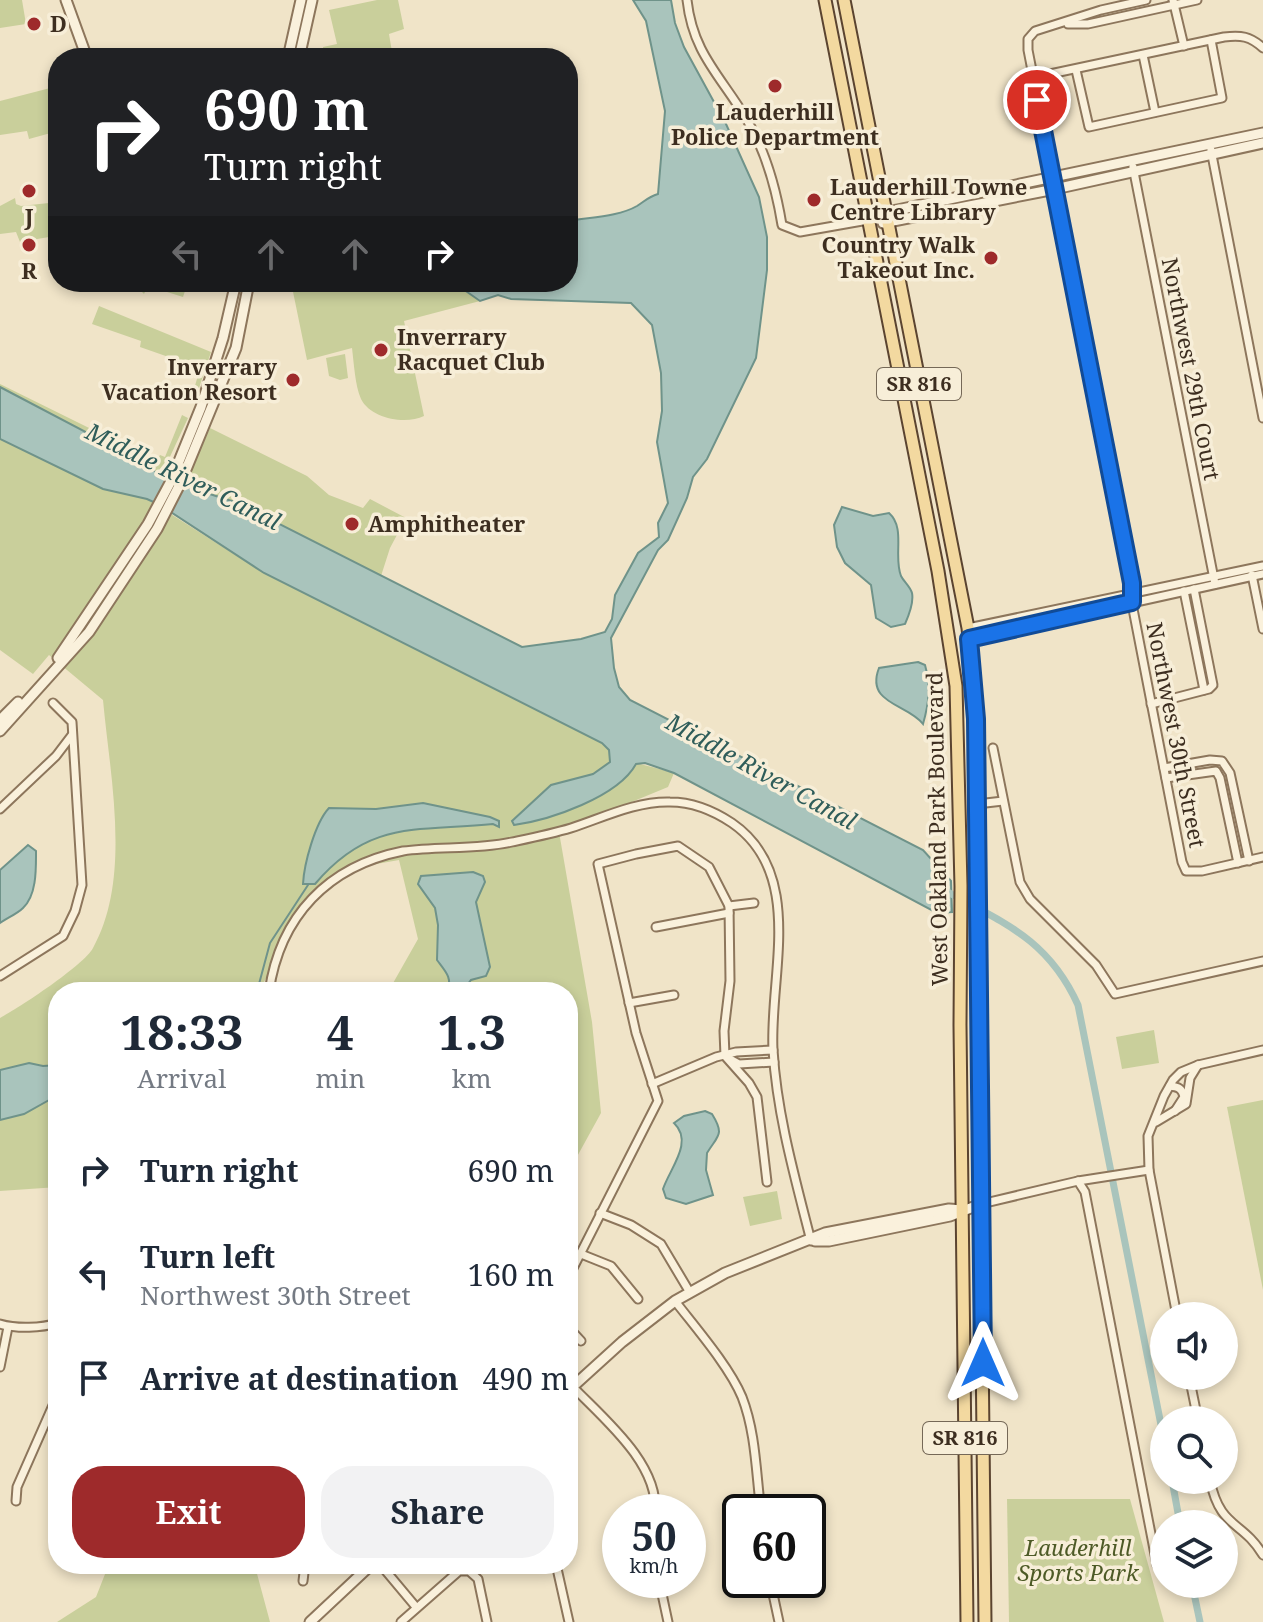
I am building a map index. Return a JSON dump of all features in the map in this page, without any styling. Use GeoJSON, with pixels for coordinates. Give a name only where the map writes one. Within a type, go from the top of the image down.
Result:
{"type":"FeatureCollection","features":[{"type":"Feature","properties":{"kind":"main road","name":"West Oakland Park Boulevard"},"geometry":{"type":"LineString","coordinates":[[825,0],[954,662],[961,886],[967,1622]]}},
{"type":"Feature","properties":{"kind":"main road","name":"West Oakland Park Boulevard"},"geometry":{"type":"LineString","coordinates":[[844,0],[968,634],[975,695],[985,1622]]}},
{"type":"Feature","properties":{"kind":"main road"},"geometry":{"type":"LineString","coordinates":[[906,407],[919,421],[927,421]]}},
{"type":"Feature","properties":{"kind":"main road"},"geometry":{"type":"LineString","coordinates":[[910,430],[920,436],[933,453]]}},
{"type":"Feature","properties":{"kind":"main road"},"geometry":{"type":"LineString","coordinates":[[960,1025],[969,1029],[979,1049]]}},
{"type":"Feature","properties":{"kind":"main road"},"geometry":{"type":"LineString","coordinates":[[965,1376],[975,1396],[983,1402]]}},
{"type":"Feature","properties":{"kind":"main road"},"geometry":{"type":"LineString","coordinates":[[965,1397],[973,1403],[983,1422]]}},
{"type":"Feature","properties":{"kind":"main road"},"geometry":{"type":"LineString","coordinates":[[967,1551],[977,1571],[985,1575]]}},
{"type":"Feature","properties":{"kind":"main road"},"geometry":{"type":"LineString","coordinates":[[967,1587],[980,1594],[985,1605]]}},
{"type":"Feature","properties":{"kind":"street"},"geometry":{"type":"LineString","coordinates":[[66,0],[83,48]]}},
{"type":"Feature","properties":{"kind":"street"},"geometry":{"type":"LineString","coordinates":[[290,48],[301,0]]}},
{"type":"Feature","properties":{"kind":"street"},"geometry":{"type":"LineString","coordinates":[[301,48],[312,0]]}},
{"type":"Feature","properties":{"kind":"street"},"geometry":{"type":"LineString","coordinates":[[687,0],[696,42],[747,120],[776,189],[782,225],[800,232],[951,210],[975,195],[1132,160],[1263,143]]}},
{"type":"Feature","properties":{"kind":"street"},"geometry":{"type":"LineString","coordinates":[[1058,25],[1088,24],[1197,0]]}},
{"type":"Feature","properties":{"kind":"street"},"geometry":{"type":"LineString","coordinates":[[1058,25],[1101,10],[1142,1],[1139,13]]}},
{"type":"Feature","properties":{"kind":"street"},"geometry":{"type":"LineString","coordinates":[[1174,3],[1184,46]]}},
{"type":"Feature","properties":{"kind":"street","name":"Northwest 30th Street"},"geometry":{"type":"LineString","coordinates":[[1058,25],[1035,31],[1028,39],[1182,862],[1186,871],[1202,871],[1238,863]]}},
{"type":"Feature","properties":{"kind":"street"},"geometry":{"type":"LineString","coordinates":[[1050,74],[1240,35],[1249,37],[1263,48]]}},
{"type":"Feature","properties":{"kind":"street"},"geometry":{"type":"LineString","coordinates":[[1076,70],[1089,127],[1222,98],[1211,40]]}},
{"type":"Feature","properties":{"kind":"street"},"geometry":{"type":"LineString","coordinates":[[1143,55],[1155,112]]}},
{"type":"Feature","properties":{"kind":"street"},"geometry":{"type":"LineString","coordinates":[[886,218],[1134,172],[1263,133]]}},
{"type":"Feature","properties":{"kind":"street"},"geometry":{"type":"LineString","coordinates":[[1211,149],[1263,418]]}},
{"type":"Feature","properties":{"kind":"street","name":"Northwest 29th Court"},"geometry":{"type":"LineString","coordinates":[[1132,160],[1214,580]]}},
{"type":"Feature","properties":{"kind":"street"},"geometry":{"type":"LineString","coordinates":[[175,483],[223,338],[234,292]]}},
{"type":"Feature","properties":{"kind":"street"},"geometry":{"type":"LineString","coordinates":[[0,731],[89,632],[130,573],[236,348],[247,292]]}},
{"type":"Feature","properties":{"kind":"street"},"geometry":{"type":"LineString","coordinates":[[0,720],[63,652],[162,510]]}},
{"type":"Feature","properties":{"kind":"street"},"geometry":{"type":"LineString","coordinates":[[1252,573],[1263,566]]}},
{"type":"Feature","properties":{"kind":"street"},"geometry":{"type":"LineString","coordinates":[[1252,573],[1263,629]]}},
{"type":"Feature","properties":{"kind":"street"},"geometry":{"type":"LineString","coordinates":[[968,634],[1214,580],[1263,574]]}},
{"type":"Feature","properties":{"kind":"street"},"geometry":{"type":"LineString","coordinates":[[1132,598],[1194,589],[1214,580]]}},
{"type":"Feature","properties":{"kind":"street"},"geometry":{"type":"LineString","coordinates":[[1151,704],[1213,685],[1194,589]]}},
{"type":"Feature","properties":{"kind":"street"},"geometry":{"type":"LineString","coordinates":[[1184,591],[1204,690]]}},
{"type":"Feature","properties":{"kind":"street"},"geometry":{"type":"LineString","coordinates":[[0,976],[63,936],[75,911],[82,885],[72,722],[53,703]]}},
{"type":"Feature","properties":{"kind":"street"},"geometry":{"type":"LineString","coordinates":[[0,809],[56,756],[72,735]]}},
{"type":"Feature","properties":{"kind":"street"},"geometry":{"type":"LineString","coordinates":[[993,748],[1020,882],[1025,893],[1096,965],[1115,994],[1263,961]]}},
{"type":"Feature","properties":{"kind":"street"},"geometry":{"type":"LineString","coordinates":[[56,756],[74,767]]}},
{"type":"Feature","properties":{"kind":"street"},"geometry":{"type":"LineString","coordinates":[[1164,768],[1210,760],[1222,761],[1230,773],[1249,861]]}},
{"type":"Feature","properties":{"kind":"street"},"geometry":{"type":"LineString","coordinates":[[1166,778],[1216,771],[1238,863],[1263,857]]}},
{"type":"Feature","properties":{"kind":"street"},"geometry":{"type":"LineString","coordinates":[[977,804],[1003,801]]}},
{"type":"Feature","properties":{"kind":"street"},"geometry":{"type":"LineString","coordinates":[[270,982],[289,928],[309,899],[326,883],[347,870],[386,854],[403,851],[506,843],[568,829],[645,804],[695,805],[738,828],[764,858],[774,880],[778,913],[774,1062],[784,1139],[811,1241]]}},
{"type":"Feature","properties":{"kind":"street"},"geometry":{"type":"LineString","coordinates":[[578,1260],[658,1101],[629,1003],[598,864],[678,846],[709,867],[729,910],[730,981],[724,1031],[725,1056],[757,1097],[767,1182]]}},
{"type":"Feature","properties":{"kind":"street"},"geometry":{"type":"LineString","coordinates":[[656,927],[754,903]]}},
{"type":"Feature","properties":{"kind":"street"},"geometry":{"type":"LineString","coordinates":[[629,1003],[674,995]]}},
{"type":"Feature","properties":{"kind":"street"},"geometry":{"type":"LineString","coordinates":[[652,1084],[716,1057],[736,1052],[773,1050]]}},
{"type":"Feature","properties":{"kind":"street"},"geometry":{"type":"LineString","coordinates":[[1174,1302],[1149,1170],[1148,1136],[1170,1086],[1181,1072],[1263,1050]]}},
{"type":"Feature","properties":{"kind":"street"},"geometry":{"type":"LineString","coordinates":[[725,1056],[739,1064],[774,1062]]}},
{"type":"Feature","properties":{"kind":"street"},"geometry":{"type":"LineString","coordinates":[[1156,1122],[1186,1104],[1190,1078],[1198,1065]]}},
{"type":"Feature","properties":{"kind":"street"},"geometry":{"type":"LineString","coordinates":[[1170,1086],[1178,1087],[1183,1092],[1184,1097],[1175,1111]]}},
{"type":"Feature","properties":{"kind":"street"},"geometry":{"type":"LineString","coordinates":[[578,1383],[622,1342],[675,1301],[725,1273],[811,1241],[829,1241],[950,1216],[981,1204],[1078,1181],[1149,1170]]}},
{"type":"Feature","properties":{"kind":"street"},"geometry":{"type":"LineString","coordinates":[[1078,1181],[1085,1192],[1150,1529]]}},
{"type":"Feature","properties":{"kind":"street"},"geometry":{"type":"LineString","coordinates":[[600,1213],[631,1225],[661,1244],[689,1291]]}},
{"type":"Feature","properties":{"kind":"street"},"geometry":{"type":"LineString","coordinates":[[581,1254],[611,1266],[638,1299]]}},
{"type":"Feature","properties":{"kind":"street"},"geometry":{"type":"LineString","coordinates":[[675,1301],[709,1345],[741,1395],[752,1435],[759,1494]]}},
{"type":"Feature","properties":{"kind":"street"},"geometry":{"type":"LineString","coordinates":[[0,1367],[4,1325],[48,1326]]}},
{"type":"Feature","properties":{"kind":"street"},"geometry":{"type":"LineString","coordinates":[[578,1338],[581,1341]]}},
{"type":"Feature","properties":{"kind":"street"},"geometry":{"type":"LineString","coordinates":[[578,1396],[646,1467],[654,1494]]}},
{"type":"Feature","properties":{"kind":"street"},"geometry":{"type":"LineString","coordinates":[[16,1501],[17,1487],[48,1412]]}},
{"type":"Feature","properties":{"kind":"street"},"geometry":{"type":"LineString","coordinates":[[1214,1494],[1218,1509],[1226,1519],[1249,1536],[1263,1555]]}},
{"type":"Feature","properties":{"kind":"street"},"geometry":{"type":"LineString","coordinates":[[303,1581],[304,1574]]}},
{"type":"Feature","properties":{"kind":"street"},"geometry":{"type":"LineString","coordinates":[[310,1622],[361,1574]]}},
{"type":"Feature","properties":{"kind":"street"},"geometry":{"type":"LineString","coordinates":[[388,1574],[416,1607]]}},
{"type":"Feature","properties":{"kind":"street"},"geometry":{"type":"LineString","coordinates":[[401,1622],[455,1574]]}},
{"type":"Feature","properties":{"kind":"street"},"geometry":{"type":"LineString","coordinates":[[472,1574],[478,1579],[487,1622]]}},
{"type":"Feature","properties":{"kind":"street"},"geometry":{"type":"LineString","coordinates":[[558,1574],[569,1622]]}},
{"type":"Feature","properties":{"kind":"street"},"geometry":{"type":"LineString","coordinates":[[663,1598],[668,1622]]}},
{"type":"Feature","properties":{"kind":"street"},"geometry":{"type":"LineString","coordinates":[[774,1598],[779,1622]]}},
{"type":"Feature","properties":{"kind":"green space"},"geometry":{"type":"Polygon","coordinates":[[[0,0],[22,0],[26,24],[0,28],[0,0]]]}},
{"type":"Feature","properties":{"kind":"green space"},"geometry":{"type":"Polygon","coordinates":[[[377,0],[398,0],[404,29],[389,34],[391,48],[323,48],[337,44],[329,10],[377,0]]]}},
{"type":"Feature","properties":{"kind":"green space"},"geometry":{"type":"Polygon","coordinates":[[[48,89],[48,134],[29,139],[27,131],[0,135],[0,101],[48,89]]]}},
{"type":"Feature","properties":{"kind":"green space"},"geometry":{"type":"Polygon","coordinates":[[[15,198],[16,204],[21,206],[48,203],[48,237],[20,242],[16,232],[0,234],[0,206],[15,198]]]}},
{"type":"Feature","properties":{"kind":"green space"},"geometry":{"type":"Polygon","coordinates":[[[167,292],[185,292],[183,297],[167,292]]]}},
{"type":"Feature","properties":{"kind":"green space","name":"Inverrary Racquet Club"},"geometry":{"type":"Polygon","coordinates":[[[293,292],[467,292],[480,301],[404,321],[424,416],[417,419],[399,420],[381,416],[366,406],[356,381],[352,348],[307,360],[293,292]]]}},
{"type":"Feature","properties":{"kind":"green space"},"geometry":{"type":"Polygon","coordinates":[[[99,306],[211,352],[197,394],[193,393],[200,368],[140,347],[141,341],[92,324],[99,306]]]}},
{"type":"Feature","properties":{"kind":"green space"},"geometry":{"type":"Polygon","coordinates":[[[345,354],[348,378],[340,380],[329,376],[326,358],[345,354]]]}},
{"type":"Feature","properties":{"kind":"green space"},"geometry":{"type":"Polygon","coordinates":[[[0,384],[156,461],[160,455],[165,457],[182,415],[188,418],[161,476],[0,388],[0,384]]]}},
{"type":"Feature","properties":{"kind":"green space"},"geometry":{"type":"Polygon","coordinates":[[[210,428],[307,476],[329,495],[363,508],[370,499],[406,518],[390,548],[381,576],[238,503],[183,489],[210,428]]]}},
{"type":"Feature","properties":{"kind":"green space"},"geometry":{"type":"Polygon","coordinates":[[[0,439],[103,489],[147,499],[264,573],[602,743],[617,755],[674,773],[668,787],[559,832],[592,1022],[601,1113],[578,1155],[578,982],[394,982],[418,939],[399,860],[365,866],[308,895],[264,982],[55,982],[93,948],[105,920],[112,891],[115,827],[103,700],[49,655],[33,674],[0,650],[0,439]]]}},
{"type":"Feature","properties":{"kind":"green space"},"geometry":{"type":"Polygon","coordinates":[[[48,987],[48,1188],[0,1191],[0,1018],[48,987]]]}},
{"type":"Feature","properties":{"kind":"green space"},"geometry":{"type":"Polygon","coordinates":[[[1154,1030],[1159,1063],[1122,1069],[1116,1037],[1154,1030]]]}},
{"type":"Feature","properties":{"kind":"green space"},"geometry":{"type":"Polygon","coordinates":[[[1263,1100],[1263,1290],[1227,1107],[1263,1100]]]}},
{"type":"Feature","properties":{"kind":"green space"},"geometry":{"type":"Polygon","coordinates":[[[777,1191],[782,1219],[750,1226],[743,1197],[777,1191]]]}},
{"type":"Feature","properties":{"kind":"green space","name":"Lauderhill Sports Park"},"geometry":{"type":"Polygon","coordinates":[[[1007,1499],[1130,1499],[1150,1571],[1150,1598],[1157,1598],[1164,1622],[1009,1622],[1007,1499]]]}},
{"type":"Feature","properties":{"kind":"green space"},"geometry":{"type":"Polygon","coordinates":[[[105,1574],[257,1574],[270,1622],[57,1622],[96,1597],[105,1574]]]}},
{"type":"Feature","properties":{"kind":"water"},"geometry":{"type":"Polygon","coordinates":[[[633,0],[671,0],[684,47],[726,124],[759,197],[767,237],[767,270],[756,358],[707,459],[693,477],[668,540],[658,550],[611,638],[619,687],[630,700],[923,850],[951,881],[952,912],[937,913],[674,773],[645,763],[636,764],[614,787],[582,805],[514,825],[512,821],[551,785],[593,774],[610,762],[609,750],[602,743],[264,573],[160,505],[103,489],[0,439],[0,387],[122,451],[172,482],[238,503],[522,647],[581,639],[605,632],[612,619],[615,595],[638,553],[659,537],[658,523],[668,503],[657,442],[662,411],[661,373],[652,325],[631,303],[511,299],[498,295],[480,301],[467,292],[578,292],[578,220],[621,212],[658,194],[665,111],[646,21],[633,0]]]}},
{"type":"Feature","properties":{"kind":"water"},"geometry":{"type":"Polygon","coordinates":[[[842,507],[873,516],[889,513],[894,519],[898,534],[899,568],[912,597],[905,624],[891,627],[876,618],[871,585],[845,563],[837,547],[834,525],[842,507]]]}},
{"type":"Feature","properties":{"kind":"water"},"geometry":{"type":"Polygon","coordinates":[[[918,662],[925,665],[928,680],[928,702],[923,724],[883,696],[876,680],[879,668],[918,662]]]}},
{"type":"Feature","properties":{"kind":"water"},"geometry":{"type":"Polygon","coordinates":[[[423,803],[490,817],[499,821],[499,827],[493,824],[418,829],[375,839],[355,848],[335,863],[315,884],[303,884],[311,844],[329,808],[376,809],[423,803]]]}},
{"type":"Feature","properties":{"kind":"water"},"geometry":{"type":"Polygon","coordinates":[[[28,845],[36,851],[31,896],[21,910],[0,923],[0,870],[28,845]]]}},
{"type":"Feature","properties":{"kind":"water"},"geometry":{"type":"Polygon","coordinates":[[[473,872],[483,876],[485,882],[476,902],[490,967],[486,976],[470,982],[449,982],[437,960],[435,908],[418,884],[421,876],[473,872]]]}},
{"type":"Feature","properties":{"kind":"water"},"geometry":{"type":"Polygon","coordinates":[[[29,1063],[48,1066],[48,1101],[24,1114],[0,1120],[0,1070],[29,1063]]]}},
{"type":"Feature","properties":{"kind":"water"},"geometry":{"type":"Polygon","coordinates":[[[705,1111],[712,1114],[719,1131],[707,1153],[706,1170],[713,1195],[686,1204],[666,1198],[663,1189],[679,1155],[682,1138],[674,1123],[684,1116],[705,1111]]]}},
{"type":"Feature","properties":{"kind":"waterway"},"geometry":{"type":"LineString","coordinates":[[260,982],[270,943],[308,885]]}},
{"type":"Feature","properties":{"kind":"waterway","name":"Middle River Canal"},"geometry":{"type":"LineString","coordinates":[[944,890],[1005,923],[1038,948],[1066,982],[1078,1005],[1157,1406]]}},
{"type":"Feature","properties":{"kind":"waterway","name":"Middle River Canal"},"geometry":{"type":"LineString","coordinates":[[1175,1494],[1177,1510]]}},
{"type":"Feature","properties":{"kind":"waterway","name":"Middle River Canal"},"geometry":{"type":"LineString","coordinates":[[1195,1598],[1200,1622]]}},
{"type":"Feature","properties":{"kind":"place","name":"D"},"geometry":{"type":"Point","coordinates":[34,24]}},
{"type":"Feature","properties":{"kind":"place","name":"Lauderhill Police Department"},"geometry":{"type":"Point","coordinates":[775,86]}},
{"type":"Feature","properties":{"kind":"place","name":"J"},"geometry":{"type":"Point","coordinates":[29,191]}},
{"type":"Feature","properties":{"kind":"place","name":"Lauderhill Towne Centre Library"},"geometry":{"type":"Point","coordinates":[814,200]}},
{"type":"Feature","properties":{"kind":"place","name":"R"},"geometry":{"type":"Point","coordinates":[29,245]}},
{"type":"Feature","properties":{"kind":"place","name":"Country Walk Takeout Inc."},"geometry":{"type":"Point","coordinates":[991,258]}},
{"type":"Feature","properties":{"kind":"place","name":"Inverrary Racquet Club"},"geometry":{"type":"Point","coordinates":[381,350]}},
{"type":"Feature","properties":{"kind":"place","name":"Inverrary Vacation Resort"},"geometry":{"type":"Point","coordinates":[293,380]}},
{"type":"Feature","properties":{"kind":"place","name":"Amphitheater"},"geometry":{"type":"Point","coordinates":[352,524]}},
{"type":"Feature","properties":{"kind":"route"},"geometry":{"type":"LineString","coordinates":[[983,1363],[976,719],[969,639],[1132,602],[1132,583],[1037,100]]}}]}
